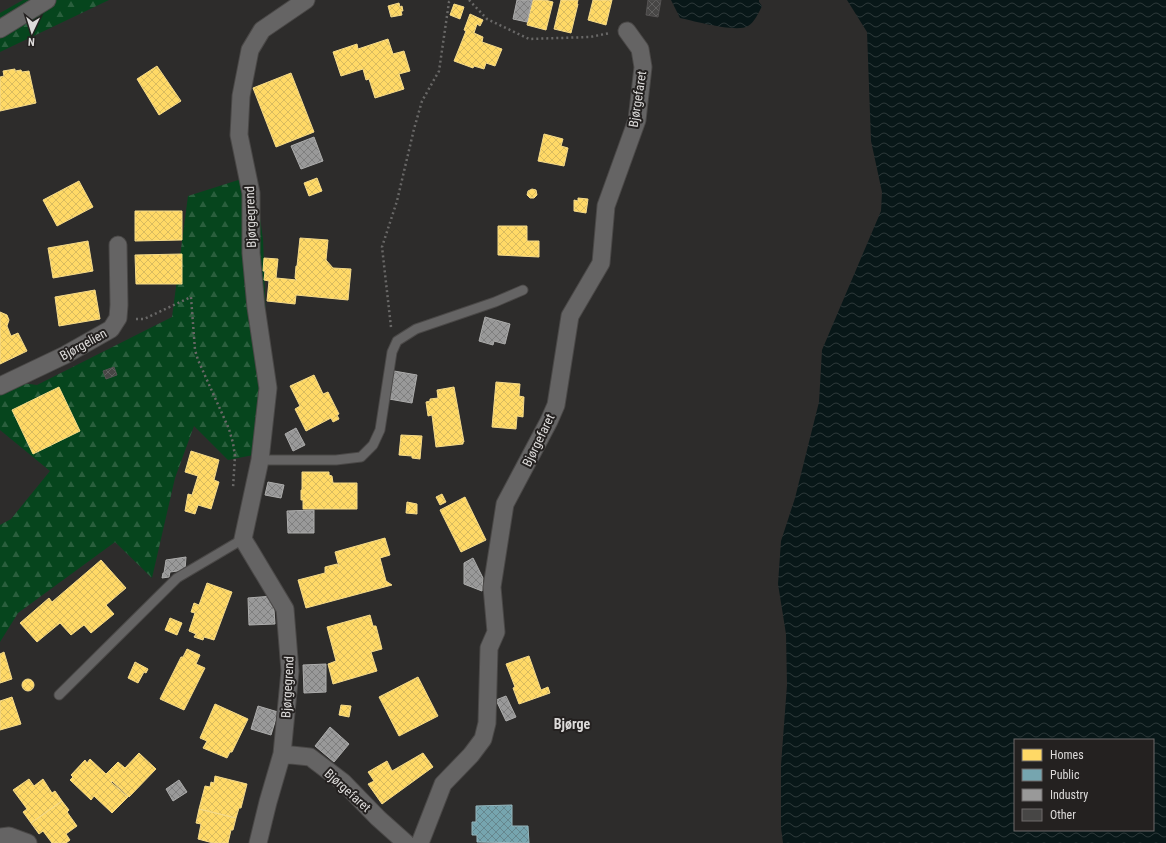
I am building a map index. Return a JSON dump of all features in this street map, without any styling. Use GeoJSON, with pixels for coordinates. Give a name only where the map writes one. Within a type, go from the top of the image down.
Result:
{"type":"FeatureCollection","features":[{"type":"Feature","properties":{"kind":"street"},"geometry":{"type":"LineString","coordinates":[[0,29],[47,0]]}},
{"type":"Feature","properties":{"kind":"street","name":"Bjørgegrend"},"geometry":{"type":"LineString","coordinates":[[258,843],[282,754],[290,671],[285,608],[243,539],[260,460],[268,388],[256,307],[251,253],[251,193],[239,135],[241,96],[250,50],[262,30],[306,0]]}},
{"type":"Feature","properties":{"kind":"street","name":"Bjørgefaret"},"geometry":{"type":"LineString","coordinates":[[420,843],[443,784],[471,755],[483,739],[487,723],[489,648],[496,632],[492,587],[506,504],[556,405],[570,316],[601,263],[606,206],[637,120],[643,67],[640,49],[627,31]]}},
{"type":"Feature","properties":{"kind":"street","name":"Bjørgelien"},"geometry":{"type":"LineString","coordinates":[[0,386],[65,355],[111,329],[118,318],[118,245]]}},
{"type":"Feature","properties":{"kind":"street","name":"Bjørgefaret"},"geometry":{"type":"LineString","coordinates":[[282,754],[310,757],[343,782],[378,818],[406,843]]}},
{"type":"Feature","properties":{"kind":"street"},"geometry":{"type":"LineString","coordinates":[[0,837],[9,836],[28,843]]}},
{"type":"Feature","properties":{"kind":"lane"},"geometry":{"type":"LineString","coordinates":[[260,460],[336,460],[361,457],[373,446],[380,430],[392,352],[397,341],[416,329],[495,302],[523,290]]}},
{"type":"Feature","properties":{"kind":"lane"},"geometry":{"type":"LineString","coordinates":[[59,695],[178,578],[243,539]]}},
{"type":"Feature","properties":{"kind":"path"},"geometry":{"type":"LineString","coordinates":[[397,341],[390,325],[382,247],[397,201],[422,101],[439,71],[449,2],[452,0]]}},
{"type":"Feature","properties":{"kind":"path"},"geometry":{"type":"LineString","coordinates":[[469,0],[487,19],[529,39],[590,37],[627,31]]}},
{"type":"Feature","properties":{"kind":"path"},"geometry":{"type":"LineString","coordinates":[[118,318],[144,319],[191,297],[197,355],[229,429],[233,443],[235,456],[233,490]]}},
{"type":"Feature","properties":{"kind":"green space"},"geometry":{"type":"Polygon","coordinates":[[[23,0],[109,0],[0,52],[0,13],[23,0]]]}},
{"type":"Feature","properties":{"kind":"green space"},"geometry":{"type":"Polygon","coordinates":[[[254,175],[263,239],[266,322],[258,454],[228,460],[194,426],[175,478],[152,578],[115,542],[18,613],[0,642],[0,525],[11,519],[50,471],[0,430],[0,380],[37,385],[172,317],[188,196],[254,175]]]}},
{"type":"Feature","properties":{"kind":"water"},"geometry":{"type":"Polygon","coordinates":[[[671,0],[759,0],[762,6],[750,25],[742,28],[735,28],[715,26],[680,18],[671,0]]]}},
{"type":"Feature","properties":{"kind":"water"},"geometry":{"type":"Polygon","coordinates":[[[847,0],[1166,0],[1166,843],[783,843],[781,828],[781,765],[787,685],[786,634],[778,584],[781,541],[795,498],[819,402],[822,350],[881,211],[882,192],[871,141],[867,32],[847,0]]]}},
{"type":"Feature","properties":{"kind":"building: Homes"},"geometry":{"type":"Polygon","coordinates":[[[533,0],[553,2],[546,30],[527,25],[533,0]]]}},
{"type":"Feature","properties":{"kind":"building: Homes"},"geometry":{"type":"Polygon","coordinates":[[[561,0],[578,0],[571,33],[554,29],[561,0]]]}},
{"type":"Feature","properties":{"kind":"building: Homes"},"geometry":{"type":"Polygon","coordinates":[[[593,0],[612,0],[606,25],[588,20],[593,0]]]}},
{"type":"Feature","properties":{"kind":"building: Homes"},"geometry":{"type":"Polygon","coordinates":[[[399,3],[400,7],[402,6],[402,15],[391,17],[388,6],[399,3]]]}},
{"type":"Feature","properties":{"kind":"building: Homes"},"geometry":{"type":"Polygon","coordinates":[[[454,4],[464,7],[460,19],[450,15],[454,4]]]}},
{"type":"Feature","properties":{"kind":"building: Homes"},"geometry":{"type":"Polygon","coordinates":[[[470,14],[483,20],[480,26],[477,24],[474,33],[483,37],[482,42],[502,49],[495,66],[486,63],[484,69],[474,66],[473,68],[454,61],[466,31],[464,30],[470,14]]]}},
{"type":"Feature","properties":{"kind":"building: Homes"},"geometry":{"type":"Polygon","coordinates":[[[388,39],[393,54],[404,51],[410,71],[399,74],[404,89],[375,98],[369,79],[366,80],[363,69],[341,76],[333,52],[357,44],[358,49],[388,39]]]}},
{"type":"Feature","properties":{"kind":"building: Homes"},"geometry":{"type":"Polygon","coordinates":[[[157,66],[181,101],[159,115],[137,79],[157,66]]]}},
{"type":"Feature","properties":{"kind":"building: Homes"},"geometry":{"type":"Polygon","coordinates":[[[15,69],[15,71],[21,70],[22,72],[29,71],[36,103],[0,111],[0,77],[4,76],[3,71],[15,69]]]}},
{"type":"Feature","properties":{"kind":"building: Homes"},"geometry":{"type":"Polygon","coordinates":[[[291,73],[314,132],[276,147],[253,88],[291,73]]]}},
{"type":"Feature","properties":{"kind":"building: Homes"},"geometry":{"type":"Polygon","coordinates":[[[544,134],[563,139],[561,146],[568,148],[564,166],[538,161],[544,134]]]}},
{"type":"Feature","properties":{"kind":"building: Homes"},"geometry":{"type":"Polygon","coordinates":[[[317,178],[322,191],[309,196],[304,183],[317,178]]]}},
{"type":"Feature","properties":{"kind":"building: Homes"},"geometry":{"type":"Polygon","coordinates":[[[79,181],[93,207],[57,226],[43,200],[79,181]]]}},
{"type":"Feature","properties":{"kind":"building: Homes"},"geometry":{"type":"Polygon","coordinates":[[[532,189],[536,190],[537,195],[534,198],[530,198],[527,195],[528,191],[532,189]]]}},
{"type":"Feature","properties":{"kind":"building: Homes"},"geometry":{"type":"Polygon","coordinates":[[[578,198],[588,199],[586,213],[574,211],[574,200],[578,201],[578,198]]]}},
{"type":"Feature","properties":{"kind":"building: Homes"},"geometry":{"type":"Polygon","coordinates":[[[135,211],[182,211],[182,240],[135,241],[135,211]]]}},
{"type":"Feature","properties":{"kind":"building: Homes"},"geometry":{"type":"Polygon","coordinates":[[[498,226],[527,226],[527,241],[539,241],[539,257],[498,255],[498,226]]]}},
{"type":"Feature","properties":{"kind":"building: Homes"},"geometry":{"type":"Polygon","coordinates":[[[300,238],[328,240],[326,260],[333,268],[351,269],[348,300],[296,295],[295,304],[267,301],[269,281],[264,280],[264,258],[278,259],[276,278],[297,280],[295,278],[300,238]]]}},
{"type":"Feature","properties":{"kind":"building: Homes"},"geometry":{"type":"Polygon","coordinates":[[[88,241],[93,271],[53,278],[48,248],[88,241]]]}},
{"type":"Feature","properties":{"kind":"building: Homes"},"geometry":{"type":"Polygon","coordinates":[[[182,254],[182,284],[136,284],[135,255],[182,254]]]}},
{"type":"Feature","properties":{"kind":"building: Homes"},"geometry":{"type":"Polygon","coordinates":[[[95,290],[100,319],[59,326],[55,297],[95,290]]]}},
{"type":"Feature","properties":{"kind":"building: Homes"},"geometry":{"type":"Polygon","coordinates":[[[0,312],[7,315],[9,320],[7,326],[11,336],[18,333],[27,351],[0,364],[0,312]]]}},
{"type":"Feature","properties":{"kind":"building: Homes"},"geometry":{"type":"Polygon","coordinates":[[[314,375],[323,394],[328,392],[339,414],[337,415],[339,419],[333,422],[331,418],[306,431],[295,409],[300,406],[290,386],[314,375]]]}},
{"type":"Feature","properties":{"kind":"building: Homes"},"geometry":{"type":"Polygon","coordinates":[[[496,382],[520,384],[519,396],[524,397],[523,417],[517,416],[516,429],[492,427],[496,382]]]}},
{"type":"Feature","properties":{"kind":"building: Homes"},"geometry":{"type":"Polygon","coordinates":[[[59,387],[80,431],[33,454],[12,410],[59,387]]]}},
{"type":"Feature","properties":{"kind":"building: Homes"},"geometry":{"type":"Polygon","coordinates":[[[454,387],[464,442],[463,444],[436,447],[432,415],[428,416],[426,402],[430,401],[430,399],[438,398],[437,390],[454,387]]]}},
{"type":"Feature","properties":{"kind":"building: Homes"},"geometry":{"type":"Polygon","coordinates":[[[401,435],[422,436],[420,459],[412,458],[412,456],[399,455],[401,435]]]}},
{"type":"Feature","properties":{"kind":"building: Homes"},"geometry":{"type":"Polygon","coordinates":[[[191,451],[219,460],[214,480],[219,482],[211,509],[198,505],[195,514],[185,511],[188,494],[192,495],[198,476],[185,472],[191,451]]]}},
{"type":"Feature","properties":{"kind":"building: Homes"},"geometry":{"type":"Polygon","coordinates":[[[302,472],[329,472],[329,475],[332,476],[333,483],[357,483],[357,509],[303,509],[303,500],[301,500],[302,472]]]}},
{"type":"Feature","properties":{"kind":"building: Homes"},"geometry":{"type":"Polygon","coordinates":[[[442,494],[446,502],[440,505],[436,497],[442,494]]]}},
{"type":"Feature","properties":{"kind":"building: Homes"},"geometry":{"type":"Polygon","coordinates":[[[465,497],[486,540],[461,552],[440,510],[465,497]]]}},
{"type":"Feature","properties":{"kind":"building: Homes"},"geometry":{"type":"Polygon","coordinates":[[[407,502],[417,504],[417,514],[406,513],[407,502]]]}},
{"type":"Feature","properties":{"kind":"building: Homes"},"geometry":{"type":"Polygon","coordinates":[[[385,538],[390,555],[380,558],[386,581],[392,585],[306,608],[298,580],[325,573],[325,567],[337,564],[339,567],[335,552],[385,538]]]}},
{"type":"Feature","properties":{"kind":"building: Homes"},"geometry":{"type":"Polygon","coordinates":[[[101,560],[126,588],[106,605],[114,614],[91,633],[84,625],[71,635],[60,623],[37,642],[20,623],[49,598],[52,602],[101,560]]]}},
{"type":"Feature","properties":{"kind":"building: Homes"},"geometry":{"type":"Polygon","coordinates":[[[207,583],[232,592],[214,640],[204,637],[203,640],[194,637],[196,634],[189,631],[195,613],[191,612],[194,603],[199,605],[207,583]]]}},
{"type":"Feature","properties":{"kind":"building: Homes"},"geometry":{"type":"Polygon","coordinates":[[[370,615],[373,626],[376,626],[382,649],[371,652],[377,671],[333,684],[328,664],[336,661],[327,627],[370,615]]]}},
{"type":"Feature","properties":{"kind":"building: Homes"},"geometry":{"type":"Polygon","coordinates":[[[170,618],[182,623],[177,635],[165,630],[170,618]]]}},
{"type":"Feature","properties":{"kind":"building: Homes"},"geometry":{"type":"Polygon","coordinates":[[[187,649],[200,655],[196,664],[205,668],[184,710],[160,699],[181,657],[183,657],[187,649]]]}},
{"type":"Feature","properties":{"kind":"building: Homes"},"geometry":{"type":"Polygon","coordinates":[[[4,652],[12,679],[0,683],[0,654],[4,652]]]}},
{"type":"Feature","properties":{"kind":"building: Homes"},"geometry":{"type":"Polygon","coordinates":[[[529,656],[541,690],[548,687],[550,693],[519,704],[513,688],[515,687],[506,664],[529,656]]]}},
{"type":"Feature","properties":{"kind":"building: Homes"},"geometry":{"type":"Polygon","coordinates":[[[135,662],[148,669],[146,673],[144,672],[138,683],[128,678],[135,662]]]}},
{"type":"Feature","properties":{"kind":"building: Homes"},"geometry":{"type":"Polygon","coordinates":[[[418,677],[438,716],[399,736],[379,697],[418,677]]]}},
{"type":"Feature","properties":{"kind":"building: Homes"},"geometry":{"type":"Polygon","coordinates":[[[26,679],[30,679],[34,685],[30,691],[26,691],[22,687],[22,683],[26,679]]]}},
{"type":"Feature","properties":{"kind":"building: Homes"},"geometry":{"type":"Polygon","coordinates":[[[12,697],[21,724],[0,730],[0,701],[12,697]]]}},
{"type":"Feature","properties":{"kind":"building: Homes"},"geometry":{"type":"Polygon","coordinates":[[[215,704],[248,719],[232,752],[230,752],[227,758],[203,748],[207,741],[200,738],[215,704]]]}},
{"type":"Feature","properties":{"kind":"building: Homes"},"geometry":{"type":"Polygon","coordinates":[[[341,705],[351,706],[349,717],[339,715],[341,705]]]}},
{"type":"Feature","properties":{"kind":"building: Homes"},"geometry":{"type":"Polygon","coordinates":[[[139,753],[156,769],[129,797],[112,781],[111,782],[128,797],[112,813],[94,796],[91,800],[70,780],[73,777],[71,775],[85,760],[87,763],[90,759],[106,774],[118,762],[125,768],[139,753]]]}},
{"type":"Feature","properties":{"kind":"building: Homes"},"geometry":{"type":"Polygon","coordinates":[[[423,753],[433,767],[382,804],[368,784],[374,781],[368,772],[387,761],[392,771],[423,753]]]}},
{"type":"Feature","properties":{"kind":"building: Homes"},"geometry":{"type":"Polygon","coordinates":[[[215,776],[247,784],[241,808],[239,808],[236,818],[199,809],[205,786],[210,787],[211,782],[214,783],[215,776]]]}},
{"type":"Feature","properties":{"kind":"building: Homes"},"geometry":{"type":"Polygon","coordinates":[[[29,779],[34,786],[43,779],[52,793],[55,791],[62,801],[31,823],[23,812],[27,809],[13,790],[29,779]]]}},
{"type":"Feature","properties":{"kind":"building: Homes"},"geometry":{"type":"Polygon","coordinates":[[[62,801],[69,810],[67,812],[77,826],[66,834],[70,840],[66,843],[52,843],[43,831],[39,834],[31,823],[62,801]]]}},
{"type":"Feature","properties":{"kind":"building: Homes"},"geometry":{"type":"Polygon","coordinates":[[[199,809],[236,818],[228,843],[213,843],[198,839],[201,824],[196,823],[199,809]]]}},
{"type":"Feature","properties":{"kind":"building: Public"},"geometry":{"type":"Polygon","coordinates":[[[512,805],[512,826],[528,826],[529,843],[477,842],[477,835],[472,835],[472,822],[476,822],[476,806],[512,805]]]}},
{"type":"Feature","properties":{"kind":"building: Industry"},"geometry":{"type":"Polygon","coordinates":[[[517,0],[532,0],[527,22],[513,19],[517,0]]]}},
{"type":"Feature","properties":{"kind":"building: Industry"},"geometry":{"type":"Polygon","coordinates":[[[314,137],[323,161],[301,169],[291,146],[314,137]]]}},
{"type":"Feature","properties":{"kind":"building: Industry"},"geometry":{"type":"Polygon","coordinates":[[[485,317],[510,324],[505,344],[494,341],[493,345],[479,341],[485,317]]]}},
{"type":"Feature","properties":{"kind":"building: Industry"},"geometry":{"type":"Polygon","coordinates":[[[394,371],[417,375],[412,403],[389,399],[394,371]]]}},
{"type":"Feature","properties":{"kind":"building: Industry"},"geometry":{"type":"Polygon","coordinates":[[[296,428],[305,445],[293,451],[285,434],[296,428]]]}},
{"type":"Feature","properties":{"kind":"building: Industry"},"geometry":{"type":"Polygon","coordinates":[[[268,482],[284,485],[281,498],[265,495],[268,482]]]}},
{"type":"Feature","properties":{"kind":"building: Industry"},"geometry":{"type":"Polygon","coordinates":[[[314,510],[314,533],[288,533],[287,511],[314,510]]]}},
{"type":"Feature","properties":{"kind":"building: Industry"},"geometry":{"type":"Polygon","coordinates":[[[186,557],[185,570],[170,572],[169,577],[162,578],[166,560],[186,557]]]}},
{"type":"Feature","properties":{"kind":"building: Industry"},"geometry":{"type":"Polygon","coordinates":[[[473,558],[483,578],[482,591],[464,584],[464,563],[473,558]]]}},
{"type":"Feature","properties":{"kind":"building: Industry"},"geometry":{"type":"Polygon","coordinates":[[[273,596],[275,624],[249,625],[248,598],[273,596]]]}},
{"type":"Feature","properties":{"kind":"building: Industry"},"geometry":{"type":"Polygon","coordinates":[[[326,664],[326,692],[304,693],[303,665],[326,664]]]}},
{"type":"Feature","properties":{"kind":"building: Industry"},"geometry":{"type":"Polygon","coordinates":[[[506,696],[516,717],[506,721],[496,700],[506,696]]]}},
{"type":"Feature","properties":{"kind":"building: Industry"},"geometry":{"type":"Polygon","coordinates":[[[258,706],[278,712],[271,735],[251,729],[258,706]]]}},
{"type":"Feature","properties":{"kind":"building: Industry"},"geometry":{"type":"Polygon","coordinates":[[[330,727],[349,744],[334,762],[315,746],[330,727]]]}},
{"type":"Feature","properties":{"kind":"building: Industry"},"geometry":{"type":"Polygon","coordinates":[[[179,780],[187,792],[173,801],[166,789],[179,780]]]}},
{"type":"Feature","properties":{"kind":"building: Other"},"geometry":{"type":"Polygon","coordinates":[[[648,0],[661,0],[658,17],[646,15],[648,0]]]}},
{"type":"Feature","properties":{"kind":"building: Other"},"geometry":{"type":"Polygon","coordinates":[[[114,367],[117,375],[106,379],[103,371],[114,367]]]}},
{"type":"Feature","properties":{"kind":"district","name":"Bjørge"},"geometry":{"type":"Point","coordinates":[572,724]}}]}
